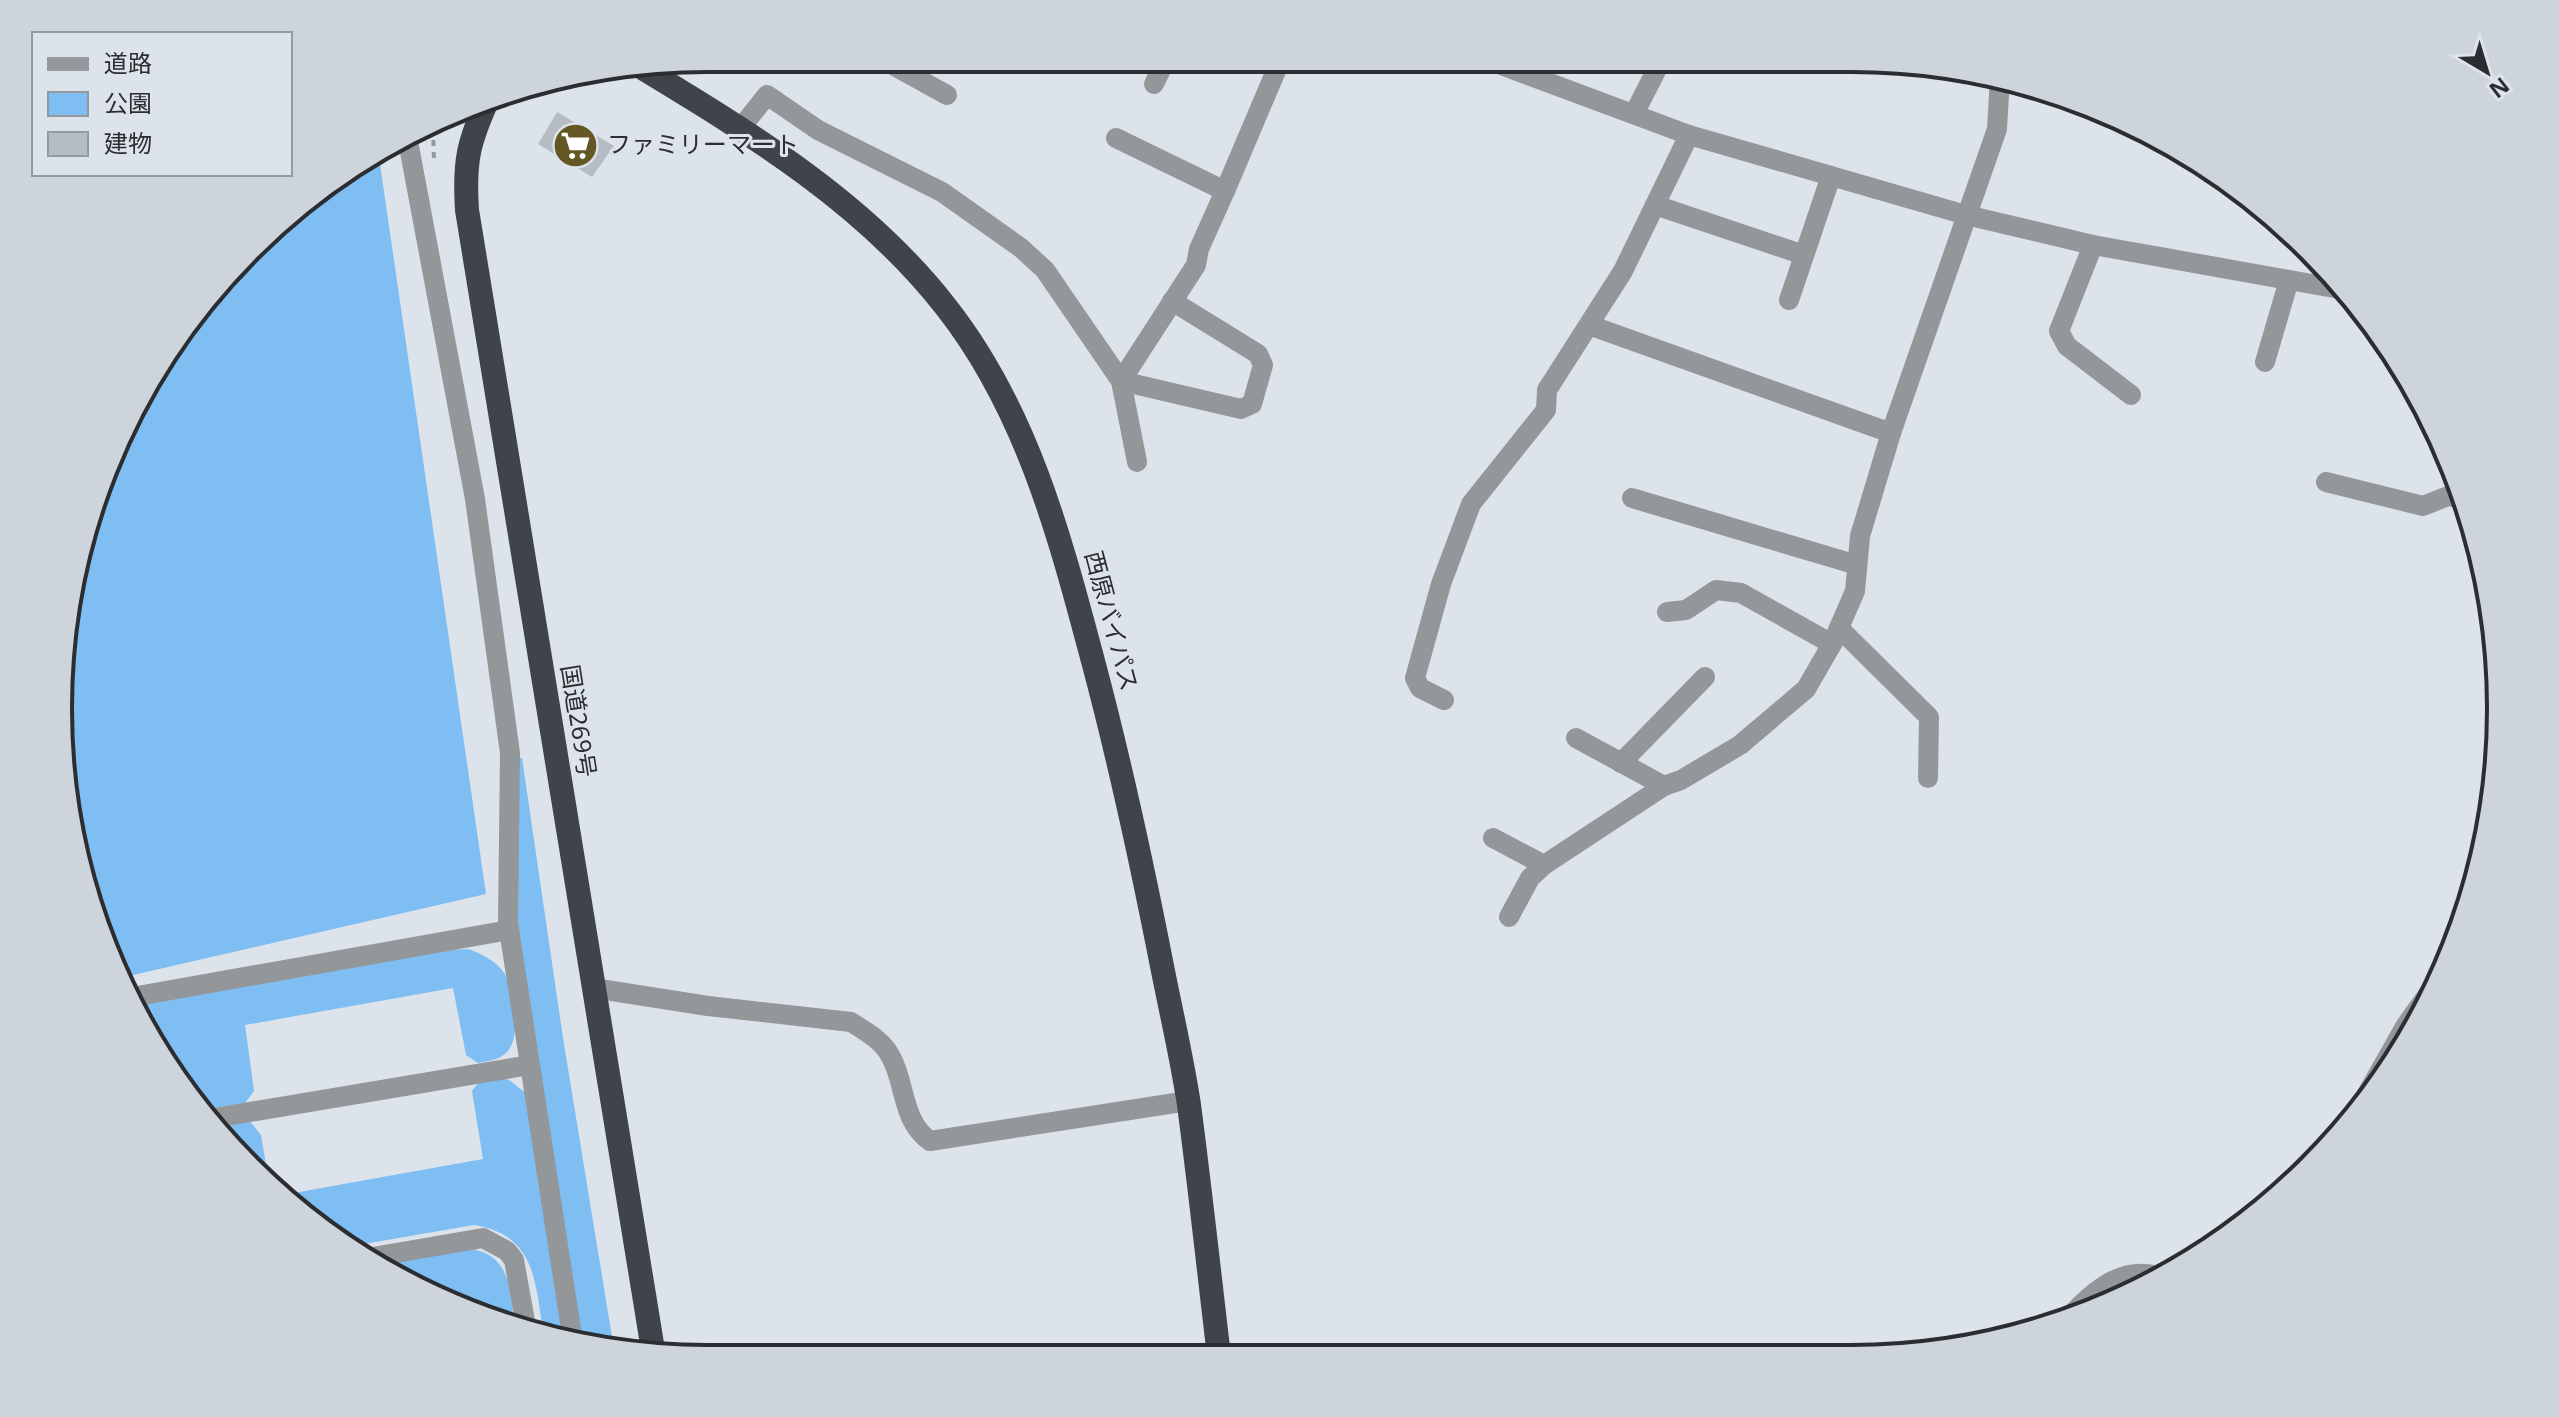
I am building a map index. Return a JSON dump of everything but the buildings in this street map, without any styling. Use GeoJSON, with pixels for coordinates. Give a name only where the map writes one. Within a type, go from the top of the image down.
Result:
{"type":"FeatureCollection","features":[{"type":"Feature","properties":{"kind":"highway","name":"西原バイパス"},"geometry":{"type":"LineString","coordinates":[[653,74],[820,184],[884,238],[917,271],[974,347],[1005,399],[1030,453],[1055,523],[1110,724],[1138,844],[1188,1101],[1218,1345]]}},
{"type":"Feature","properties":{"kind":"highway","name":"国道269号"},"geometry":{"type":"LineString","coordinates":[[481,114],[473,131],[465,168],[467,210],[652,1343]]}},
{"type":"Feature","properties":{"kind":"street"},"geometry":{"type":"LineString","coordinates":[[905,72],[947,95]]}},
{"type":"Feature","properties":{"kind":"street"},"geometry":{"type":"LineString","coordinates":[[1154,84],[1160,72]]}},
{"type":"Feature","properties":{"kind":"street"},"geometry":{"type":"LineString","coordinates":[[1121,381],[1196,265],[1199,249],[1275,72]]}},
{"type":"Feature","properties":{"kind":"street"},"geometry":{"type":"LineString","coordinates":[[1520,72],[1689,135],[1966,215],[2093,245],[2327,287]]}},
{"type":"Feature","properties":{"kind":"street"},"geometry":{"type":"LineString","coordinates":[[1634,114],[1655,72]]}},
{"type":"Feature","properties":{"kind":"street"},"geometry":{"type":"LineString","coordinates":[[1509,917],[1530,878],[1544,865],[1664,786],[1681,780],[1740,745],[1806,689],[1855,591],[1860,536],[1891,433],[1997,129],[1999,90]]}},
{"type":"Feature","properties":{"kind":"street"},"geometry":{"type":"LineString","coordinates":[[740,129],[767,95],[818,130],[942,192],[1021,248],[1045,270],[1121,381],[1137,462]]}},
{"type":"Feature","properties":{"kind":"street"},"geometry":{"type":"LineString","coordinates":[[1444,700],[1420,688],[1415,678],[1441,584],[1471,504],[1546,410],[1547,390],[1623,271],[1689,135]]}},
{"type":"Feature","properties":{"kind":"street"},"geometry":{"type":"LineString","coordinates":[[1116,138],[1225,191]]}},
{"type":"Feature","properties":{"kind":"street"},"geometry":{"type":"LineString","coordinates":[[409,147],[475,499],[510,753],[509,930],[571,1330]]}},
{"type":"Feature","properties":{"kind":"street"},"geometry":{"type":"LineString","coordinates":[[1789,300],[1831,176]]}},
{"type":"Feature","properties":{"kind":"street"},"geometry":{"type":"LineString","coordinates":[[1655,205],[1804,255]]}},
{"type":"Feature","properties":{"kind":"street"},"geometry":{"type":"LineString","coordinates":[[2093,245],[2059,331],[2067,346],[2131,395]]}},
{"type":"Feature","properties":{"kind":"street"},"geometry":{"type":"LineString","coordinates":[[2265,362],[2289,280]]}},
{"type":"Feature","properties":{"kind":"street"},"geometry":{"type":"LineString","coordinates":[[1121,381],[1241,409],[1252,404],[1263,365],[1258,354],[1172,301]]}},
{"type":"Feature","properties":{"kind":"street"},"geometry":{"type":"LineString","coordinates":[[1589,325],[1891,433]]}},
{"type":"Feature","properties":{"kind":"street"},"geometry":{"type":"LineString","coordinates":[[2326,482],[2423,506],[2450,496]]}},
{"type":"Feature","properties":{"kind":"street"},"geometry":{"type":"LineString","coordinates":[[1632,498],[1857,565]]}},
{"type":"Feature","properties":{"kind":"street"},"geometry":{"type":"LineString","coordinates":[[1667,612],[1686,610],[1716,590],[1741,593],[1835,636],[1929,717],[1928,778]]}},
{"type":"Feature","properties":{"kind":"street"},"geometry":{"type":"LineString","coordinates":[[1621,763],[1705,677]]}},
{"type":"Feature","properties":{"kind":"street"},"geometry":{"type":"LineString","coordinates":[[1576,738],[1664,786]]}},
{"type":"Feature","properties":{"kind":"street"},"geometry":{"type":"LineString","coordinates":[[1493,838],[1544,865]]}},
{"type":"Feature","properties":{"kind":"street"},"geometry":{"type":"LineString","coordinates":[[141,995],[509,930]]}},
{"type":"Feature","properties":{"kind":"street"},"geometry":{"type":"LineString","coordinates":[[593,988],[708,1006],[851,1022],[885,1048],[894,1064],[904,1102],[914,1124],[930,1141],[1188,1101]]}},
{"type":"Feature","properties":{"kind":"street"},"geometry":{"type":"LineString","coordinates":[[221,1117],[530,1065]]}},
{"type":"Feature","properties":{"kind":"street"},"geometry":{"type":"LineString","coordinates":[[383,1255],[483,1238],[496,1244],[514,1260],[524,1317]]}},
{"type":"Feature","properties":{"kind":"street"},"geometry":{"type":"LineString","coordinates":[[2086,1300],[2095,1291],[2124,1275],[2143,1273]]}},
{"type":"Feature","properties":{"kind":"path"},"geometry":{"type":"LineString","coordinates":[[433,135],[434,161]]}},
{"type":"Feature","properties":{"kind":"green space"},"geometry":{"type":"Polygon","coordinates":[[[380,163],[486,894],[131,975],[120,952],[94,873],[77,792],[72,708],[77,625],[84,584],[106,504],[138,427],[179,355],[258,258],[321,204],[380,163]]]}},
{"type":"Feature","properties":{"kind":"green space"},"geometry":{"type":"Polygon","coordinates":[[[512,758],[522,758],[563,1038],[612,1338],[579,1332],[513,914],[512,758]]]}},
{"type":"Feature","properties":{"kind":"green space"},"geometry":{"type":"Polygon","coordinates":[[[469,949],[486,957],[498,965],[510,986],[515,1010],[512,1045],[504,1055],[494,1060],[478,1063],[466,1055],[453,988],[245,1025],[254,1091],[245,1103],[214,1108],[179,1062],[144,1003],[469,949]]]}},
{"type":"Feature","properties":{"kind":"green space"},"geometry":{"type":"Polygon","coordinates":[[[496,1077],[509,1080],[527,1094],[563,1328],[542,1322],[530,1266],[511,1240],[495,1231],[474,1225],[364,1244],[296,1193],[483,1159],[472,1091],[481,1079],[496,1077]]]}},
{"type":"Feature","properties":{"kind":"green space"},"geometry":{"type":"Polygon","coordinates":[[[248,1119],[261,1135],[266,1166],[258,1159],[226,1123],[248,1119]]]}},
{"type":"Feature","properties":{"kind":"green space"},"geometry":{"type":"Polygon","coordinates":[[[473,1249],[486,1254],[496,1260],[507,1278],[513,1314],[465,1297],[395,1263],[473,1249]]]}},
{"type":"Feature","properties":{"kind":"place","name":"ファミリーマート"},"geometry":{"type":"Point","coordinates":[576,145]}}]}
